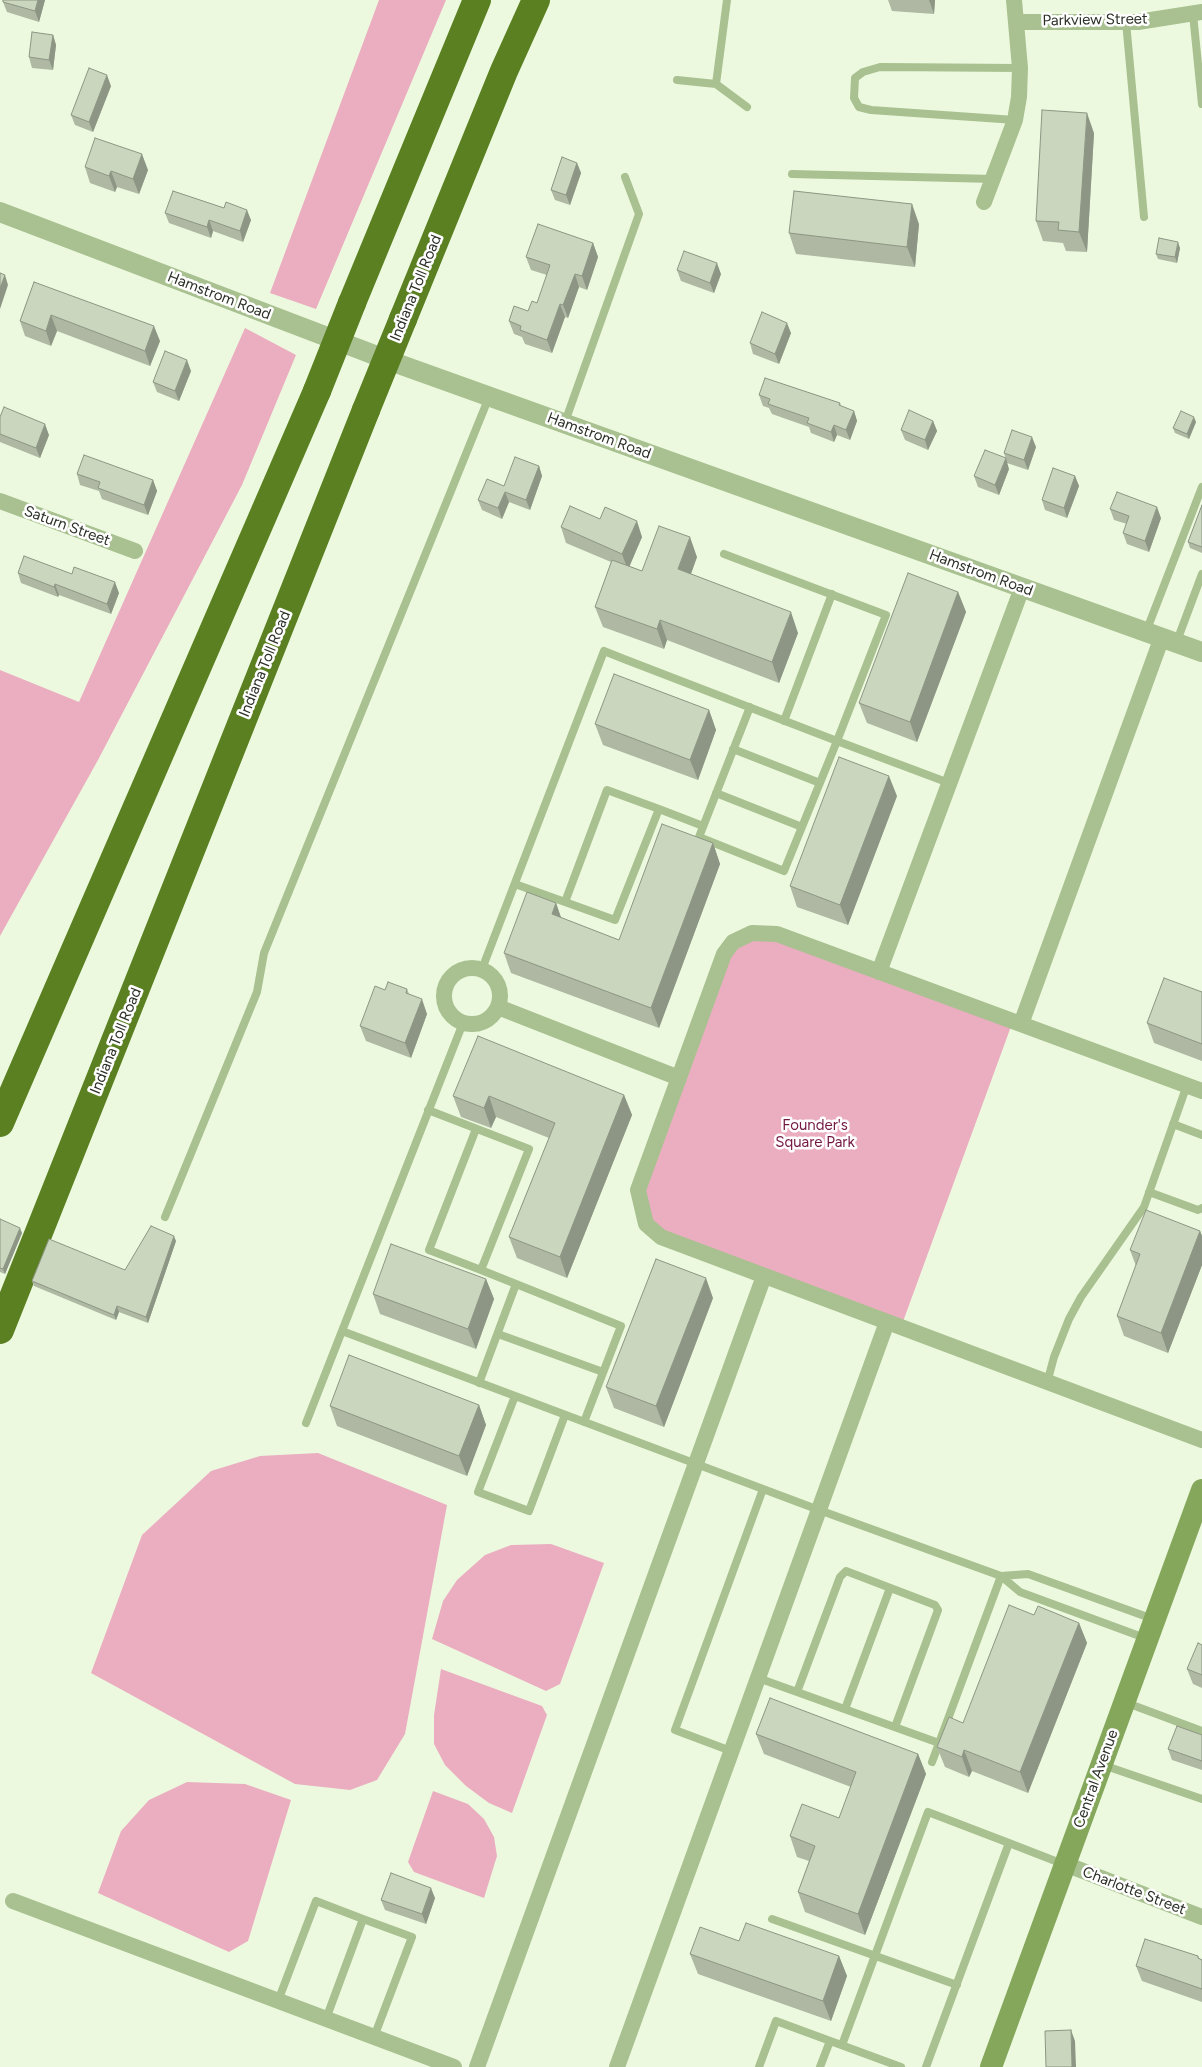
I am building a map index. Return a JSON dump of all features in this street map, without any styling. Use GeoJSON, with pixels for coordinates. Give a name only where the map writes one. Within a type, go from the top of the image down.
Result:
{"type":"FeatureCollection","features":[{"type":"Feature","properties":{"kind":"highway"},"geometry":{"type":"LineString","coordinates":[[0,1123],[317,391],[477,0]]}},
{"type":"Feature","properties":{"kind":"highway","name":"Indiana Toll Road"},"geometry":{"type":"LineString","coordinates":[[0,1330],[403,318],[504,71],[536,0]]}},
{"type":"Feature","properties":{"kind":"main road","name":"Central Avenue"},"geometry":{"type":"LineString","coordinates":[[990,2067],[1151,1629],[1197,1520],[1202,1490]]}},
{"type":"Feature","properties":{"kind":"street"},"geometry":{"type":"LineString","coordinates":[[984,202],[1015,120],[1019,98],[1020,68],[1014,0]]}},
{"type":"Feature","properties":{"kind":"street","name":"Parkview Street"},"geometry":{"type":"LineString","coordinates":[[1017,22],[1126,22],[1197,13]]}},
{"type":"Feature","properties":{"kind":"street","name":"Hamstrom Road"},"geometry":{"type":"LineString","coordinates":[[0,212],[393,362],[1202,652]]}},
{"type":"Feature","properties":{"kind":"street","name":"Saturn Street"},"geometry":{"type":"LineString","coordinates":[[0,500],[135,551]]}},
{"type":"Feature","properties":{"kind":"street"},"geometry":{"type":"LineString","coordinates":[[879,972],[1022,588]]}},
{"type":"Feature","properties":{"kind":"street"},"geometry":{"type":"LineString","coordinates":[[1021,1024],[1161,637]]}},
{"type":"Feature","properties":{"kind":"street"},"geometry":{"type":"LineString","coordinates":[[1194,1088],[777,934],[752,933],[733,942],[724,954],[638,1190],[646,1224],[661,1237],[1202,1440]]}},
{"type":"Feature","properties":{"kind":"street"},"geometry":{"type":"LineString","coordinates":[[464,968],[482,969],[490,973],[500,989],[498,1007],[487,1020],[479,1023],[463,1023],[455,1018],[444,1004],[445,986],[449,978],[464,968]]}},
{"type":"Feature","properties":{"kind":"street"},"geometry":{"type":"LineString","coordinates":[[498,1007],[679,1078]]}},
{"type":"Feature","properties":{"kind":"street"},"geometry":{"type":"LineString","coordinates":[[478,2067],[764,1276]]}},
{"type":"Feature","properties":{"kind":"street"},"geometry":{"type":"LineString","coordinates":[[617,2067],[887,1322]]}},
{"type":"Feature","properties":{"kind":"street","name":"Charlotte Street"},"geometry":{"type":"LineString","coordinates":[[1065,1864],[1202,1917]]}},
{"type":"Feature","properties":{"kind":"street"},"geometry":{"type":"LineString","coordinates":[[13,1901],[454,2067]]}},
{"type":"Feature","properties":{"kind":"lane"},"geometry":{"type":"LineString","coordinates":[[716,84],[727,0]]}},
{"type":"Feature","properties":{"kind":"lane"},"geometry":{"type":"LineString","coordinates":[[1197,13],[1202,104]]}},
{"type":"Feature","properties":{"kind":"lane"},"geometry":{"type":"LineString","coordinates":[[1126,22],[1144,218]]}},
{"type":"Feature","properties":{"kind":"lane"},"geometry":{"type":"LineString","coordinates":[[1015,120],[871,110],[859,108],[854,98],[856,78],[863,72],[880,67],[1020,68]]}},
{"type":"Feature","properties":{"kind":"lane"},"geometry":{"type":"LineString","coordinates":[[676,80],[716,84],[748,107]]}},
{"type":"Feature","properties":{"kind":"lane"},"geometry":{"type":"LineString","coordinates":[[792,174],[992,179]]}},
{"type":"Feature","properties":{"kind":"lane"},"geometry":{"type":"LineString","coordinates":[[565,424],[639,214],[626,177]]}},
{"type":"Feature","properties":{"kind":"lane"},"geometry":{"type":"LineString","coordinates":[[166,1218],[257,992],[264,953],[489,397]]}},
{"type":"Feature","properties":{"kind":"lane"},"geometry":{"type":"LineString","coordinates":[[1161,637],[1202,488]]}},
{"type":"Feature","properties":{"kind":"lane"},"geometry":{"type":"LineString","coordinates":[[724,554],[886,615],[784,871],[699,838],[750,707]]}},
{"type":"Feature","properties":{"kind":"lane"},"geometry":{"type":"LineString","coordinates":[[1161,637],[1202,574]]}},
{"type":"Feature","properties":{"kind":"lane"},"geometry":{"type":"LineString","coordinates":[[784,720],[832,594]]}},
{"type":"Feature","properties":{"kind":"lane"},"geometry":{"type":"LineString","coordinates":[[482,969],[604,651],[950,783]]}},
{"type":"Feature","properties":{"kind":"lane"},"geometry":{"type":"LineString","coordinates":[[733,749],[820,783]]}},
{"type":"Feature","properties":{"kind":"lane"},"geometry":{"type":"LineString","coordinates":[[565,902],[607,790],[703,826]]}},
{"type":"Feature","properties":{"kind":"lane"},"geometry":{"type":"LineString","coordinates":[[716,793],[802,827]]}},
{"type":"Feature","properties":{"kind":"lane"},"geometry":{"type":"LineString","coordinates":[[515,884],[615,920],[659,810]]}},
{"type":"Feature","properties":{"kind":"lane"},"geometry":{"type":"LineString","coordinates":[[306,1423],[463,1023]]}},
{"type":"Feature","properties":{"kind":"lane"},"geometry":{"type":"LineString","coordinates":[[1047,1383],[1054,1357],[1069,1319],[1081,1297],[1144,1207],[1173,1124],[1194,1088]]}},
{"type":"Feature","properties":{"kind":"lane"},"geometry":{"type":"LineString","coordinates":[[428,1110],[528,1149],[481,1270]]}},
{"type":"Feature","properties":{"kind":"lane"},"geometry":{"type":"LineString","coordinates":[[1173,1124],[1202,1135]]}},
{"type":"Feature","properties":{"kind":"lane"},"geometry":{"type":"LineString","coordinates":[[476,1129],[429,1250],[622,1326],[584,1422]]}},
{"type":"Feature","properties":{"kind":"lane"},"geometry":{"type":"LineString","coordinates":[[1149,1192],[1198,1210],[1202,1208]]}},
{"type":"Feature","properties":{"kind":"lane"},"geometry":{"type":"LineString","coordinates":[[479,1383],[516,1284]]}},
{"type":"Feature","properties":{"kind":"lane"},"geometry":{"type":"LineString","coordinates":[[342,1331],[1000,1576],[1020,1592],[1151,1629]]}},
{"type":"Feature","properties":{"kind":"lane"},"geometry":{"type":"LineString","coordinates":[[498,1334],[603,1372]]}},
{"type":"Feature","properties":{"kind":"lane"},"geometry":{"type":"LineString","coordinates":[[515,1396],[478,1492],[529,1511],[565,1415]]}},
{"type":"Feature","properties":{"kind":"lane"},"geometry":{"type":"LineString","coordinates":[[732,1751],[675,1730],[763,1489]]}},
{"type":"Feature","properties":{"kind":"lane"},"geometry":{"type":"LineString","coordinates":[[797,1692],[840,1576],[846,1571],[935,1605],[938,1610],[895,1727]]}},
{"type":"Feature","properties":{"kind":"lane"},"geometry":{"type":"LineString","coordinates":[[1000,1576],[1028,1574],[1151,1629]]}},
{"type":"Feature","properties":{"kind":"lane"},"geometry":{"type":"LineString","coordinates":[[932,1762],[1000,1576]]}},
{"type":"Feature","properties":{"kind":"lane"},"geometry":{"type":"LineString","coordinates":[[845,1709],[890,1588]]}},
{"type":"Feature","properties":{"kind":"lane"},"geometry":{"type":"LineString","coordinates":[[758,1678],[939,1743]]}},
{"type":"Feature","properties":{"kind":"lane"},"geometry":{"type":"LineString","coordinates":[[1125,1702],[1202,1731]]}},
{"type":"Feature","properties":{"kind":"lane"},"geometry":{"type":"LineString","coordinates":[[1102,1764],[1202,1799]]}},
{"type":"Feature","properties":{"kind":"lane"},"geometry":{"type":"LineString","coordinates":[[842,2045],[928,1812],[1065,1864]]}},
{"type":"Feature","properties":{"kind":"lane"},"geometry":{"type":"LineString","coordinates":[[926,2067],[1009,1843]]}},
{"type":"Feature","properties":{"kind":"lane"},"geometry":{"type":"LineString","coordinates":[[278,2001],[316,1901],[412,1937],[374,2037]]}},
{"type":"Feature","properties":{"kind":"lane"},"geometry":{"type":"LineString","coordinates":[[326,2019],[363,1919]]}},
{"type":"Feature","properties":{"kind":"lane"},"geometry":{"type":"LineString","coordinates":[[772,1920],[956,1985]]}},
{"type":"Feature","properties":{"kind":"lane"},"geometry":{"type":"LineString","coordinates":[[759,2067],[776,2021],[900,2067]]}},
{"type":"Feature","properties":{"kind":"lane"},"geometry":{"type":"LineString","coordinates":[[820,2067],[830,2041]]}},
{"type":"Feature","properties":{"kind":"green space"},"geometry":{"type":"Polygon","coordinates":[[[379,0],[446,0],[316,309],[270,293],[379,0]]]}},
{"type":"Feature","properties":{"kind":"green space"},"geometry":{"type":"Polygon","coordinates":[[[245,328],[296,355],[242,485],[98,760],[0,936],[0,670],[79,702],[245,328]]]}},
{"type":"Feature","properties":{"kind":"green space","name":"Founder's Square Park"},"geometry":{"type":"Polygon","coordinates":[[[752,933],[1013,1021],[901,1327],[661,1237],[641,1205],[724,954],[752,933]]]}},
{"type":"Feature","properties":{"kind":"green space"},"geometry":{"type":"Polygon","coordinates":[[[318,1453],[447,1505],[405,1734],[377,1780],[350,1790],[295,1784],[91,1673],[142,1535],[211,1471],[260,1456],[318,1453]]]}},
{"type":"Feature","properties":{"kind":"green space"},"geometry":{"type":"Polygon","coordinates":[[[551,1544],[604,1563],[560,1684],[546,1691],[432,1639],[443,1601],[457,1580],[485,1555],[511,1545],[551,1544]]]}},
{"type":"Feature","properties":{"kind":"green space"},"geometry":{"type":"Polygon","coordinates":[[[441,1669],[542,1706],[547,1715],[512,1813],[489,1803],[466,1786],[445,1765],[434,1744],[434,1715],[441,1669]]]}},
{"type":"Feature","properties":{"kind":"green space"},"geometry":{"type":"Polygon","coordinates":[[[187,1782],[245,1784],[291,1800],[248,1941],[229,1952],[98,1893],[121,1831],[149,1800],[187,1782]]]}},
{"type":"Feature","properties":{"kind":"green space"},"geometry":{"type":"Polygon","coordinates":[[[433,1791],[468,1804],[484,1819],[494,1837],[497,1856],[484,1898],[414,1872],[408,1862],[433,1791]]]}},
{"type":"Feature","properties":{"kind":"building"},"geometry":{"type":"Polygon","coordinates":[[[3,0],[38,0],[35,11],[3,2],[3,0]]]}},
{"type":"Feature","properties":{"kind":"building"},"geometry":{"type":"Polygon","coordinates":[[[32,32],[53,35],[49,60],[29,57],[32,32]]]}},
{"type":"Feature","properties":{"kind":"building"},"geometry":{"type":"Polygon","coordinates":[[[89,68],[107,75],[89,122],[71,115],[89,68]]]}},
{"type":"Feature","properties":{"kind":"building"},"geometry":{"type":"Polygon","coordinates":[[[1042,110],[1087,113],[1079,232],[1058,230],[1059,222],[1036,221],[1042,110]]]}},
{"type":"Feature","properties":{"kind":"building"},"geometry":{"type":"Polygon","coordinates":[[[95,138],[142,154],[133,179],[111,171],[109,176],[85,167],[95,138]]]}},
{"type":"Feature","properties":{"kind":"building"},"geometry":{"type":"Polygon","coordinates":[[[562,157],[577,163],[566,195],[551,190],[562,157]]]}},
{"type":"Feature","properties":{"kind":"building"},"geometry":{"type":"Polygon","coordinates":[[[173,191],[224,208],[226,202],[247,210],[240,231],[209,220],[207,227],[165,213],[173,191]]]}},
{"type":"Feature","properties":{"kind":"building"},"geometry":{"type":"Polygon","coordinates":[[[794,191],[912,204],[907,247],[789,233],[794,191]]]}},
{"type":"Feature","properties":{"kind":"building"},"geometry":{"type":"Polygon","coordinates":[[[538,224],[593,243],[582,276],[575,274],[563,305],[560,304],[547,340],[520,330],[521,326],[509,321],[514,306],[528,311],[532,301],[537,303],[550,265],[526,257],[538,224]]]}},
{"type":"Feature","properties":{"kind":"building"},"geometry":{"type":"Polygon","coordinates":[[[1159,238],[1178,242],[1175,257],[1156,254],[1159,238]]]}},
{"type":"Feature","properties":{"kind":"building"},"geometry":{"type":"Polygon","coordinates":[[[684,251],[717,263],[710,283],[677,270],[684,251]]]}},
{"type":"Feature","properties":{"kind":"building"},"geometry":{"type":"Polygon","coordinates":[[[0,273],[5,275],[0,288],[0,273]]]}},
{"type":"Feature","properties":{"kind":"building"},"geometry":{"type":"Polygon","coordinates":[[[34,282],[154,326],[145,351],[51,315],[46,331],[20,321],[34,282]]]}},
{"type":"Feature","properties":{"kind":"building"},"geometry":{"type":"Polygon","coordinates":[[[762,312],[787,323],[775,354],[750,343],[762,312]]]}},
{"type":"Feature","properties":{"kind":"building"},"geometry":{"type":"Polygon","coordinates":[[[165,351],[187,360],[175,391],[153,382],[165,351]]]}},
{"type":"Feature","properties":{"kind":"building"},"geometry":{"type":"Polygon","coordinates":[[[765,378],[840,403],[839,405],[854,411],[846,430],[834,425],[831,432],[807,423],[809,418],[768,404],[770,399],[759,395],[765,378]]]}},
{"type":"Feature","properties":{"kind":"building"},"geometry":{"type":"Polygon","coordinates":[[[4,407],[45,424],[36,448],[0,434],[0,417],[4,407]]]}},
{"type":"Feature","properties":{"kind":"building"},"geometry":{"type":"Polygon","coordinates":[[[909,410],[933,421],[925,440],[901,430],[909,410]]]}},
{"type":"Feature","properties":{"kind":"building"},"geometry":{"type":"Polygon","coordinates":[[[1181,411],[1194,417],[1187,434],[1173,428],[1181,411]]]}},
{"type":"Feature","properties":{"kind":"building"},"geometry":{"type":"Polygon","coordinates":[[[1012,430],[1032,437],[1024,460],[1004,453],[1012,430]]]}},
{"type":"Feature","properties":{"kind":"building"},"geometry":{"type":"Polygon","coordinates":[[[985,450],[1006,458],[995,485],[974,476],[985,450]]]}},
{"type":"Feature","properties":{"kind":"building"},"geometry":{"type":"Polygon","coordinates":[[[84,455],[153,480],[144,505],[98,488],[100,482],[77,474],[84,455]]]}},
{"type":"Feature","properties":{"kind":"building"},"geometry":{"type":"Polygon","coordinates":[[[515,457],[539,466],[526,500],[505,492],[498,508],[478,500],[487,479],[504,486],[515,457]]]}},
{"type":"Feature","properties":{"kind":"building"},"geometry":{"type":"Polygon","coordinates":[[[1053,468],[1075,476],[1064,508],[1042,500],[1053,468]]]}},
{"type":"Feature","properties":{"kind":"building"},"geometry":{"type":"Polygon","coordinates":[[[1117,492],[1157,507],[1145,541],[1123,533],[1129,516],[1110,509],[1117,492]]]}},
{"type":"Feature","properties":{"kind":"building"},"geometry":{"type":"Polygon","coordinates":[[[1202,505],[1202,547],[1188,542],[1202,505]]]}},
{"type":"Feature","properties":{"kind":"building"},"geometry":{"type":"Polygon","coordinates":[[[570,506],[600,519],[605,507],[637,521],[622,554],[561,527],[570,506]]]}},
{"type":"Feature","properties":{"kind":"building"},"geometry":{"type":"Polygon","coordinates":[[[659,526],[690,537],[678,569],[791,612],[772,662],[660,620],[657,629],[595,607],[612,560],[642,571],[659,526]]]}},
{"type":"Feature","properties":{"kind":"building"},"geometry":{"type":"Polygon","coordinates":[[[24,556],[72,574],[74,567],[115,582],[107,604],[55,584],[54,587],[18,573],[24,556]]]}},
{"type":"Feature","properties":{"kind":"building"},"geometry":{"type":"Polygon","coordinates":[[[908,573],[958,592],[910,722],[859,703],[908,573]]]}},
{"type":"Feature","properties":{"kind":"building"},"geometry":{"type":"Polygon","coordinates":[[[614,674],[709,710],[690,760],[595,724],[614,674]]]}},
{"type":"Feature","properties":{"kind":"building"},"geometry":{"type":"Polygon","coordinates":[[[839,757],[889,776],[840,905],[790,886],[839,757]]]}},
{"type":"Feature","properties":{"kind":"building"},"geometry":{"type":"Polygon","coordinates":[[[662,824],[713,843],[651,1008],[504,953],[527,892],[556,903],[552,914],[619,940],[662,824]]]}},
{"type":"Feature","properties":{"kind":"building"},"geometry":{"type":"Polygon","coordinates":[[[1164,978],[1202,992],[1202,1044],[1147,1023],[1164,978]]]}},
{"type":"Feature","properties":{"kind":"building"},"geometry":{"type":"Polygon","coordinates":[[[388,982],[407,989],[406,993],[422,999],[405,1043],[360,1026],[375,986],[385,990],[388,982]]]}},
{"type":"Feature","properties":{"kind":"building"},"geometry":{"type":"Polygon","coordinates":[[[478,1036],[624,1095],[560,1257],[509,1237],[555,1123],[489,1096],[484,1108],[453,1096],[478,1036]]]}},
{"type":"Feature","properties":{"kind":"building"},"geometry":{"type":"Polygon","coordinates":[[[1146,1210],[1200,1231],[1161,1333],[1117,1316],[1140,1254],[1130,1250],[1146,1210]]]}},
{"type":"Feature","properties":{"kind":"building"},"geometry":{"type":"Polygon","coordinates":[[[0,1219],[20,1228],[3,1269],[0,1268],[0,1219]]]}},
{"type":"Feature","properties":{"kind":"building"},"geometry":{"type":"Polygon","coordinates":[[[151,1226],[174,1236],[146,1317],[117,1306],[114,1315],[32,1281],[49,1239],[125,1270],[151,1226]]]}},
{"type":"Feature","properties":{"kind":"building"},"geometry":{"type":"Polygon","coordinates":[[[391,1244],[486,1279],[468,1329],[373,1294],[391,1244]]]}},
{"type":"Feature","properties":{"kind":"building"},"geometry":{"type":"Polygon","coordinates":[[[656,1259],[706,1278],[656,1406],[606,1387],[656,1259]]]}},
{"type":"Feature","properties":{"kind":"building"},"geometry":{"type":"Polygon","coordinates":[[[349,1355],[479,1405],[459,1456],[330,1406],[349,1355]]]}},
{"type":"Feature","properties":{"kind":"building"},"geometry":{"type":"Polygon","coordinates":[[[1009,1605],[1034,1615],[1038,1606],[1079,1623],[1020,1772],[964,1750],[962,1757],[937,1747],[949,1717],[963,1723],[1009,1605]]]}},
{"type":"Feature","properties":{"kind":"building"},"geometry":{"type":"Polygon","coordinates":[[[1198,1643],[1202,1645],[1202,1675],[1187,1669],[1198,1643]]]}},
{"type":"Feature","properties":{"kind":"building"},"geometry":{"type":"Polygon","coordinates":[[[770,1698],[918,1754],[858,1914],[798,1892],[815,1846],[790,1836],[802,1804],[839,1818],[856,1772],[756,1734],[770,1698]]]}},
{"type":"Feature","properties":{"kind":"building"},"geometry":{"type":"Polygon","coordinates":[[[1177,1726],[1202,1735],[1202,1761],[1168,1749],[1177,1726]]]}},
{"type":"Feature","properties":{"kind":"building"},"geometry":{"type":"Polygon","coordinates":[[[391,1873],[431,1888],[422,1914],[381,1900],[391,1873]]]}},
{"type":"Feature","properties":{"kind":"building"},"geometry":{"type":"Polygon","coordinates":[[[746,1923],[839,1956],[823,2001],[690,1954],[700,1927],[739,1941],[746,1923]]]}},
{"type":"Feature","properties":{"kind":"building"},"geometry":{"type":"Polygon","coordinates":[[[1145,1939],[1198,1956],[1202,1960],[1202,1989],[1136,1966],[1145,1939]]]}},
{"type":"Feature","properties":{"kind":"building"},"geometry":{"type":"Polygon","coordinates":[[[1071,2030],[1072,2067],[1046,2067],[1045,2031],[1071,2030]]]}}]}
